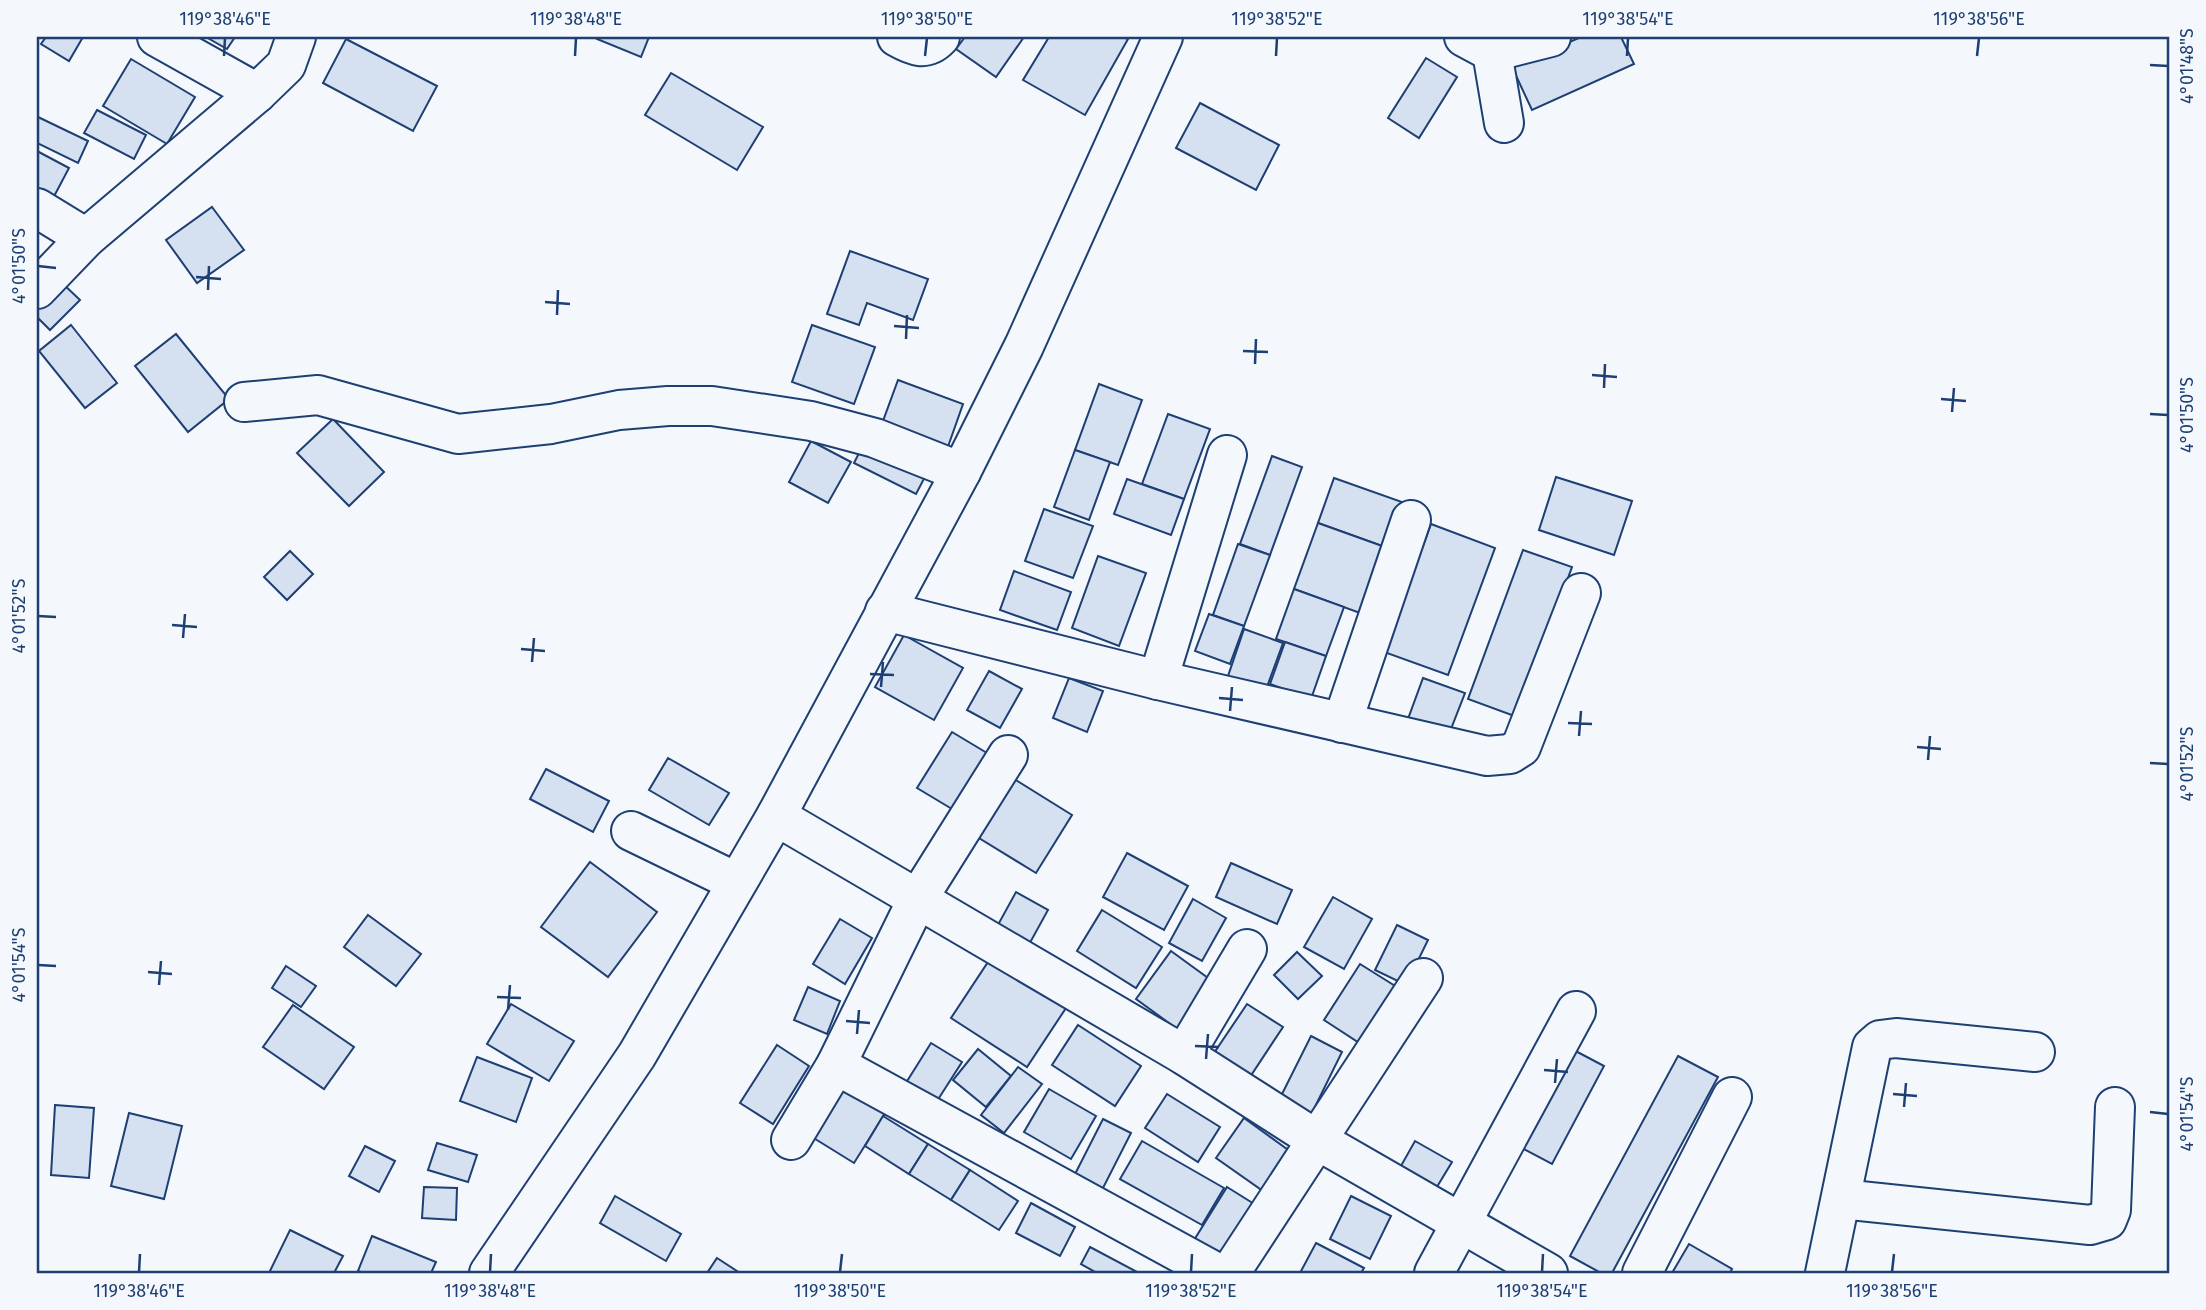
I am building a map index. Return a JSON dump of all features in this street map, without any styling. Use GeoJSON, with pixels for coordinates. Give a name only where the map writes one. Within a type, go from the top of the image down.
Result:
{"type":"FeatureCollection","features":[{"type":"Feature","properties":{"kind":"street"},"geometry":{"type":"LineString","coordinates":[[157,37],[257,93]]}},
{"type":"Feature","properties":{"kind":"street"},"geometry":{"type":"LineString","coordinates":[[37,289],[86,238],[257,93],[286,65],[296,37]]}},
{"type":"Feature","properties":{"kind":"street"},"geometry":{"type":"LineString","coordinates":[[897,37],[915,46],[925,47],[940,37]]}},
{"type":"Feature","properties":{"kind":"street"},"geometry":{"type":"LineString","coordinates":[[1504,123],[1478,44],[1551,37]]}},
{"type":"Feature","properties":{"kind":"street"},"geometry":{"type":"LineString","coordinates":[[489,1273],[637,1055],[776,816],[961,472],[1024,346],[1157,39]]}},
{"type":"Feature","properties":{"kind":"street"},"geometry":{"type":"LineString","coordinates":[[37,208],[86,238]]}},
{"type":"Feature","properties":{"kind":"street"},"geometry":{"type":"LineString","coordinates":[[244,402],[318,395],[458,434],[551,424],[619,410],[712,406],[811,421],[875,438],[961,472]]}},
{"type":"Feature","properties":{"kind":"street"},"geometry":{"type":"LineString","coordinates":[[1157,680],[1227,455]]}},
{"type":"Feature","properties":{"kind":"street"},"geometry":{"type":"LineString","coordinates":[[1342,723],[1411,520]]}},
{"type":"Feature","properties":{"kind":"street"},"geometry":{"type":"LineString","coordinates":[[885,611],[1157,680],[1487,756],[1510,754],[1521,747],[1581,593]]}},
{"type":"Feature","properties":{"kind":"street"},"geometry":{"type":"LineString","coordinates":[[791,1140],[836,1065],[917,900],[1008,755]]}},
{"type":"Feature","properties":{"kind":"street"},"geometry":{"type":"LineString","coordinates":[[776,816],[1184,1055],[1317,1140],[1548,1273]]}},
{"type":"Feature","properties":{"kind":"street"},"geometry":{"type":"LineString","coordinates":[[631,831],[736,882]]}},
{"type":"Feature","properties":{"kind":"street"},"geometry":{"type":"LineString","coordinates":[[1184,1055],[1247,950]]}},
{"type":"Feature","properties":{"kind":"street"},"geometry":{"type":"LineString","coordinates":[[1230,1273],[1423,978]]}},
{"type":"Feature","properties":{"kind":"street"},"geometry":{"type":"LineString","coordinates":[[1434,1273],[1576,1011]]}},
{"type":"Feature","properties":{"kind":"street"},"geometry":{"type":"LineString","coordinates":[[1825,1273],[1872,1047],[1880,1040],[1896,1038],[2035,1052]]}},
{"type":"Feature","properties":{"kind":"street"},"geometry":{"type":"LineString","coordinates":[[836,1065],[1217,1273]]}},
{"type":"Feature","properties":{"kind":"street"},"geometry":{"type":"LineString","coordinates":[[1642,1273],[1732,1097]]}},
{"type":"Feature","properties":{"kind":"street"},"geometry":{"type":"LineString","coordinates":[[1841,1199],[2090,1225],[2107,1220],[2111,1210],[2115,1107]]}},
{"type":"Feature","properties":{"kind":"building"},"geometry":{"type":"Polygon","coordinates":[[[46,37],[83,37],[69,61],[41,44],[46,37]]]}},
{"type":"Feature","properties":{"kind":"building"},"geometry":{"type":"Polygon","coordinates":[[[206,37],[235,37],[227,49],[206,37]]]}},
{"type":"Feature","properties":{"kind":"building"},"geometry":{"type":"Polygon","coordinates":[[[649,37],[641,57],[597,39],[649,37]]]}},
{"type":"Feature","properties":{"kind":"building"},"geometry":{"type":"Polygon","coordinates":[[[965,37],[1024,37],[996,77],[956,49],[965,37]]]}},
{"type":"Feature","properties":{"kind":"building"},"geometry":{"type":"Polygon","coordinates":[[[1049,37],[1128,39],[1085,115],[1023,80],[1049,37]]]}},
{"type":"Feature","properties":{"kind":"building"},"geometry":{"type":"Polygon","coordinates":[[[1581,37],[1621,37],[1634,64],[1532,110],[1512,67],[1581,37]]]}},
{"type":"Feature","properties":{"kind":"building"},"geometry":{"type":"Polygon","coordinates":[[[346,39],[437,86],[413,131],[323,83],[346,39]]]}},
{"type":"Feature","properties":{"kind":"building"},"geometry":{"type":"Polygon","coordinates":[[[1426,58],[1457,77],[1419,138],[1388,118],[1426,58]]]}},
{"type":"Feature","properties":{"kind":"building"},"geometry":{"type":"Polygon","coordinates":[[[131,59],[195,97],[167,144],[103,106],[131,59]]]}},
{"type":"Feature","properties":{"kind":"building"},"geometry":{"type":"Polygon","coordinates":[[[671,73],[763,127],[737,170],[645,115],[671,73]]]}},
{"type":"Feature","properties":{"kind":"building"},"geometry":{"type":"Polygon","coordinates":[[[1200,103],[1279,145],[1256,190],[1176,148],[1200,103]]]}},
{"type":"Feature","properties":{"kind":"building"},"geometry":{"type":"Polygon","coordinates":[[[97,110],[146,135],[134,159],[84,133],[97,110]]]}},
{"type":"Feature","properties":{"kind":"building"},"geometry":{"type":"Polygon","coordinates":[[[38,117],[88,141],[78,163],[37,143],[38,117]]]}},
{"type":"Feature","properties":{"kind":"building"},"geometry":{"type":"Polygon","coordinates":[[[37,151],[69,168],[51,202],[37,194],[37,151]]]}},
{"type":"Feature","properties":{"kind":"building"},"geometry":{"type":"Polygon","coordinates":[[[212,207],[244,250],[197,283],[166,240],[212,207]]]}},
{"type":"Feature","properties":{"kind":"building"},"geometry":{"type":"Polygon","coordinates":[[[850,251],[928,279],[913,320],[867,303],[859,325],[827,314],[850,251]]]}},
{"type":"Feature","properties":{"kind":"building"},"geometry":{"type":"Polygon","coordinates":[[[60,281],[80,300],[50,330],[37,317],[37,305],[60,281]]]}},
{"type":"Feature","properties":{"kind":"building"},"geometry":{"type":"Polygon","coordinates":[[[71,325],[117,383],[85,408],[39,351],[71,325]]]}},
{"type":"Feature","properties":{"kind":"building"},"geometry":{"type":"Polygon","coordinates":[[[812,325],[875,347],[854,404],[792,382],[812,325]]]}},
{"type":"Feature","properties":{"kind":"building"},"geometry":{"type":"Polygon","coordinates":[[[176,334],[229,399],[188,432],[135,366],[176,334]]]}},
{"type":"Feature","properties":{"kind":"building"},"geometry":{"type":"Polygon","coordinates":[[[898,380],[963,404],[945,455],[879,432],[898,380]]]}},
{"type":"Feature","properties":{"kind":"building"},"geometry":{"type":"Polygon","coordinates":[[[1099,384],[1142,400],[1118,465],[1075,450],[1099,384]]]}},
{"type":"Feature","properties":{"kind":"building"},"geometry":{"type":"Polygon","coordinates":[[[1168,414],[1210,429],[1184,499],[1142,484],[1168,414]]]}},
{"type":"Feature","properties":{"kind":"building"},"geometry":{"type":"Polygon","coordinates":[[[333,419],[384,472],[349,506],[297,453],[333,419]]]}},
{"type":"Feature","properties":{"kind":"building"},"geometry":{"type":"Polygon","coordinates":[[[811,441],[851,462],[828,503],[789,482],[811,441]]]}},
{"type":"Feature","properties":{"kind":"building"},"geometry":{"type":"Polygon","coordinates":[[[865,441],[927,473],[916,494],[854,463],[865,441]]]}},
{"type":"Feature","properties":{"kind":"building"},"geometry":{"type":"Polygon","coordinates":[[[1075,450],[1110,462],[1089,520],[1054,507],[1075,450]]]}},
{"type":"Feature","properties":{"kind":"building"},"geometry":{"type":"Polygon","coordinates":[[[1272,456],[1302,467],[1270,555],[1240,544],[1272,456]]]}},
{"type":"Feature","properties":{"kind":"building"},"geometry":{"type":"Polygon","coordinates":[[[1556,477],[1632,501],[1614,555],[1539,530],[1556,477]]]}},
{"type":"Feature","properties":{"kind":"building"},"geometry":{"type":"Polygon","coordinates":[[[1334,478],[1402,502],[1385,547],[1318,523],[1334,478]]]}},
{"type":"Feature","properties":{"kind":"building"},"geometry":{"type":"Polygon","coordinates":[[[1127,479],[1184,499],[1171,535],[1114,514],[1127,479]]]}},
{"type":"Feature","properties":{"kind":"building"},"geometry":{"type":"Polygon","coordinates":[[[1044,509],[1093,526],[1073,578],[1025,561],[1044,509]]]}},
{"type":"Feature","properties":{"kind":"building"},"geometry":{"type":"Polygon","coordinates":[[[1318,523],[1385,547],[1360,613],[1294,589],[1318,523]]]}},
{"type":"Feature","properties":{"kind":"building"},"geometry":{"type":"Polygon","coordinates":[[[1431,524],[1495,548],[1448,675],[1384,652],[1431,524]]]}},
{"type":"Feature","properties":{"kind":"building"},"geometry":{"type":"Polygon","coordinates":[[[1238,544],[1270,555],[1244,626],[1213,615],[1238,544]]]}},
{"type":"Feature","properties":{"kind":"building"},"geometry":{"type":"Polygon","coordinates":[[[1523,550],[1572,567],[1517,717],[1468,699],[1523,550]]]}},
{"type":"Feature","properties":{"kind":"building"},"geometry":{"type":"Polygon","coordinates":[[[290,551],[313,574],[287,600],[264,577],[290,551]]]}},
{"type":"Feature","properties":{"kind":"building"},"geometry":{"type":"Polygon","coordinates":[[[1098,556],[1146,573],[1119,646],[1072,628],[1098,556]]]}},
{"type":"Feature","properties":{"kind":"building"},"geometry":{"type":"Polygon","coordinates":[[[1014,571],[1071,592],[1057,630],[1000,610],[1014,571]]]}},
{"type":"Feature","properties":{"kind":"building"},"geometry":{"type":"Polygon","coordinates":[[[1294,589],[1344,607],[1326,656],[1276,639],[1294,589]]]}},
{"type":"Feature","properties":{"kind":"building"},"geometry":{"type":"Polygon","coordinates":[[[1209,614],[1244,626],[1230,664],[1195,651],[1209,614]]]}},
{"type":"Feature","properties":{"kind":"building"},"geometry":{"type":"Polygon","coordinates":[[[1244,629],[1283,643],[1264,695],[1226,682],[1244,629]]]}},
{"type":"Feature","properties":{"kind":"building"},"geometry":{"type":"Polygon","coordinates":[[[904,635],[963,668],[934,720],[875,687],[904,635]]]}},
{"type":"Feature","properties":{"kind":"building"},"geometry":{"type":"Polygon","coordinates":[[[1285,642],[1326,656],[1311,699],[1270,684],[1285,642]]]}},
{"type":"Feature","properties":{"kind":"building"},"geometry":{"type":"Polygon","coordinates":[[[989,671],[1022,689],[1000,728],[967,710],[989,671]]]}},
{"type":"Feature","properties":{"kind":"building"},"geometry":{"type":"Polygon","coordinates":[[[1069,678],[1103,691],[1087,732],[1053,718],[1069,678]]]}},
{"type":"Feature","properties":{"kind":"building"},"geometry":{"type":"Polygon","coordinates":[[[1423,678],[1465,693],[1449,734],[1408,719],[1423,678]]]}},
{"type":"Feature","properties":{"kind":"building"},"geometry":{"type":"Polygon","coordinates":[[[952,732],[987,753],[952,809],[917,788],[952,732]]]}},
{"type":"Feature","properties":{"kind":"building"},"geometry":{"type":"Polygon","coordinates":[[[668,758],[729,793],[709,825],[649,790],[668,758]]]}},
{"type":"Feature","properties":{"kind":"building"},"geometry":{"type":"Polygon","coordinates":[[[546,769],[609,801],[593,832],[530,799],[546,769]]]}},
{"type":"Feature","properties":{"kind":"building"},"geometry":{"type":"Polygon","coordinates":[[[1011,777],[1072,815],[1036,873],[974,835],[1011,777]]]}},
{"type":"Feature","properties":{"kind":"building"},"geometry":{"type":"Polygon","coordinates":[[[1127,853],[1188,886],[1164,930],[1103,897],[1127,853]]]}},
{"type":"Feature","properties":{"kind":"building"},"geometry":{"type":"Polygon","coordinates":[[[590,862],[657,912],[608,977],[541,927],[590,862]]]}},
{"type":"Feature","properties":{"kind":"building"},"geometry":{"type":"Polygon","coordinates":[[[1231,863],[1292,890],[1277,924],[1216,897],[1231,863]]]}},
{"type":"Feature","properties":{"kind":"building"},"geometry":{"type":"Polygon","coordinates":[[[1016,892],[1048,910],[1026,950],[994,932],[1016,892]]]}},
{"type":"Feature","properties":{"kind":"building"},"geometry":{"type":"Polygon","coordinates":[[[1333,897],[1372,919],[1344,969],[1304,947],[1333,897]]]}},
{"type":"Feature","properties":{"kind":"building"},"geometry":{"type":"Polygon","coordinates":[[[1193,899],[1226,918],[1202,961],[1169,943],[1193,899]]]}},
{"type":"Feature","properties":{"kind":"building"},"geometry":{"type":"Polygon","coordinates":[[[1102,910],[1162,947],[1136,988],[1077,951],[1102,910]]]}},
{"type":"Feature","properties":{"kind":"building"},"geometry":{"type":"Polygon","coordinates":[[[368,915],[421,954],[396,986],[344,947],[368,915]]]}},
{"type":"Feature","properties":{"kind":"building"},"geometry":{"type":"Polygon","coordinates":[[[840,919],[872,938],[845,984],[813,964],[840,919]]]}},
{"type":"Feature","properties":{"kind":"building"},"geometry":{"type":"Polygon","coordinates":[[[1397,925],[1428,940],[1406,985],[1375,970],[1397,925]]]}},
{"type":"Feature","properties":{"kind":"building"},"geometry":{"type":"Polygon","coordinates":[[[1171,951],[1219,986],[1184,1034],[1136,999],[1171,951]]]}},
{"type":"Feature","properties":{"kind":"building"},"geometry":{"type":"Polygon","coordinates":[[[1297,952],[1322,976],[1298,999],[1274,975],[1297,952]]]}},
{"type":"Feature","properties":{"kind":"building"},"geometry":{"type":"Polygon","coordinates":[[[990,959],[1066,1008],[1027,1067],[951,1018],[990,959]]]}},
{"type":"Feature","properties":{"kind":"building"},"geometry":{"type":"Polygon","coordinates":[[[1360,964],[1400,989],[1364,1046],[1324,1020],[1360,964]]]}},
{"type":"Feature","properties":{"kind":"building"},"geometry":{"type":"Polygon","coordinates":[[[286,966],[316,986],[301,1007],[272,988],[286,966]]]}},
{"type":"Feature","properties":{"kind":"building"},"geometry":{"type":"Polygon","coordinates":[[[808,987],[840,1001],[827,1034],[794,1020],[808,987]]]}},
{"type":"Feature","properties":{"kind":"building"},"geometry":{"type":"Polygon","coordinates":[[[511,1004],[574,1041],[549,1081],[487,1044],[511,1004]]]}},
{"type":"Feature","properties":{"kind":"building"},"geometry":{"type":"Polygon","coordinates":[[[1247,1004],[1283,1027],[1246,1083],[1210,1059],[1247,1004]]]}},
{"type":"Feature","properties":{"kind":"building"},"geometry":{"type":"Polygon","coordinates":[[[293,1005],[354,1047],[324,1089],[263,1047],[293,1005]]]}},
{"type":"Feature","properties":{"kind":"building"},"geometry":{"type":"Polygon","coordinates":[[[1078,1025],[1141,1066],[1115,1106],[1052,1065],[1078,1025]]]}},
{"type":"Feature","properties":{"kind":"building"},"geometry":{"type":"Polygon","coordinates":[[[1311,1036],[1342,1052],[1309,1119],[1277,1104],[1311,1036]]]}},
{"type":"Feature","properties":{"kind":"building"},"geometry":{"type":"Polygon","coordinates":[[[931,1043],[962,1062],[930,1112],[899,1094],[931,1043]]]}},
{"type":"Feature","properties":{"kind":"building"},"geometry":{"type":"Polygon","coordinates":[[[777,1045],[809,1066],[773,1124],[740,1103],[777,1045]]]}},
{"type":"Feature","properties":{"kind":"building"},"geometry":{"type":"Polygon","coordinates":[[[1568,1047],[1604,1066],[1552,1164],[1516,1145],[1568,1047]]]}},
{"type":"Feature","properties":{"kind":"building"},"geometry":{"type":"Polygon","coordinates":[[[978,1049],[1011,1076],[986,1107],[953,1080],[978,1049]]]}},
{"type":"Feature","properties":{"kind":"building"},"geometry":{"type":"Polygon","coordinates":[[[1678,1056],[1718,1077],[1612,1273],[1601,1273],[1570,1256],[1678,1056]]]}},
{"type":"Feature","properties":{"kind":"building"},"geometry":{"type":"Polygon","coordinates":[[[477,1057],[532,1078],[516,1122],[460,1101],[477,1057]]]}},
{"type":"Feature","properties":{"kind":"building"},"geometry":{"type":"Polygon","coordinates":[[[1018,1067],[1042,1084],[1004,1133],[981,1115],[1018,1067]]]}},
{"type":"Feature","properties":{"kind":"building"},"geometry":{"type":"Polygon","coordinates":[[[849,1078],[891,1104],[854,1163],[812,1137],[849,1078]]]}},
{"type":"Feature","properties":{"kind":"building"},"geometry":{"type":"Polygon","coordinates":[[[1049,1089],[1096,1116],[1071,1159],[1024,1132],[1049,1089]]]}},
{"type":"Feature","properties":{"kind":"building"},"geometry":{"type":"Polygon","coordinates":[[[1167,1094],[1220,1127],[1198,1162],[1145,1128],[1167,1094]]]}},
{"type":"Feature","properties":{"kind":"building"},"geometry":{"type":"Polygon","coordinates":[[[55,1105],[94,1108],[89,1178],[51,1175],[55,1105]]]}},
{"type":"Feature","properties":{"kind":"building"},"geometry":{"type":"Polygon","coordinates":[[[129,1113],[182,1126],[164,1199],[111,1186],[129,1113]]]}},
{"type":"Feature","properties":{"kind":"building"},"geometry":{"type":"Polygon","coordinates":[[[883,1116],[928,1144],[909,1174],[865,1146],[883,1116]]]}},
{"type":"Feature","properties":{"kind":"building"},"geometry":{"type":"Polygon","coordinates":[[[1244,1118],[1291,1152],[1263,1191],[1216,1158],[1244,1118]]]}},
{"type":"Feature","properties":{"kind":"building"},"geometry":{"type":"Polygon","coordinates":[[[1103,1119],[1131,1133],[1102,1190],[1074,1176],[1103,1119]]]}},
{"type":"Feature","properties":{"kind":"building"},"geometry":{"type":"Polygon","coordinates":[[[1142,1141],[1224,1188],[1202,1225],[1120,1179],[1142,1141]]]}},
{"type":"Feature","properties":{"kind":"building"},"geometry":{"type":"Polygon","coordinates":[[[1415,1141],[1452,1162],[1429,1200],[1393,1180],[1415,1141]]]}},
{"type":"Feature","properties":{"kind":"building"},"geometry":{"type":"Polygon","coordinates":[[[437,1143],[477,1155],[468,1182],[428,1170],[437,1143]]]}},
{"type":"Feature","properties":{"kind":"building"},"geometry":{"type":"Polygon","coordinates":[[[928,1144],[970,1170],[951,1200],[909,1174],[928,1144]]]}},
{"type":"Feature","properties":{"kind":"building"},"geometry":{"type":"Polygon","coordinates":[[[365,1146],[395,1161],[379,1192],[349,1176],[365,1146]]]}},
{"type":"Feature","properties":{"kind":"building"},"geometry":{"type":"Polygon","coordinates":[[[970,1170],[1018,1201],[999,1230],[951,1200],[970,1170]]]}},
{"type":"Feature","properties":{"kind":"building"},"geometry":{"type":"Polygon","coordinates":[[[424,1187],[457,1188],[456,1220],[422,1218],[424,1187]]]}},
{"type":"Feature","properties":{"kind":"building"},"geometry":{"type":"Polygon","coordinates":[[[1227,1187],[1259,1207],[1222,1265],[1191,1245],[1227,1187]]]}},
{"type":"Feature","properties":{"kind":"building"},"geometry":{"type":"Polygon","coordinates":[[[615,1196],[681,1234],[666,1261],[600,1223],[615,1196]]]}},
{"type":"Feature","properties":{"kind":"building"},"geometry":{"type":"Polygon","coordinates":[[[1351,1196],[1391,1216],[1370,1259],[1330,1239],[1351,1196]]]}},
{"type":"Feature","properties":{"kind":"building"},"geometry":{"type":"Polygon","coordinates":[[[1031,1203],[1075,1227],[1060,1256],[1016,1233],[1031,1203]]]}},
{"type":"Feature","properties":{"kind":"building"},"geometry":{"type":"Polygon","coordinates":[[[290,1230],[343,1256],[334,1273],[269,1273],[290,1230]]]}},
{"type":"Feature","properties":{"kind":"building"},"geometry":{"type":"Polygon","coordinates":[[[372,1236],[436,1262],[431,1273],[358,1271],[372,1236]]]}},
{"type":"Feature","properties":{"kind":"building"},"geometry":{"type":"Polygon","coordinates":[[[1316,1243],[1364,1268],[1361,1273],[1300,1273],[1316,1243]]]}},
{"type":"Feature","properties":{"kind":"building"},"geometry":{"type":"Polygon","coordinates":[[[1689,1244],[1732,1269],[1730,1273],[1672,1273],[1689,1244]]]}},
{"type":"Feature","properties":{"kind":"building"},"geometry":{"type":"Polygon","coordinates":[[[1090,1247],[1139,1273],[1097,1273],[1081,1264],[1090,1247]]]}},
{"type":"Feature","properties":{"kind":"building"},"geometry":{"type":"Polygon","coordinates":[[[717,1258],[740,1273],[707,1273],[717,1258]]]}}]}
